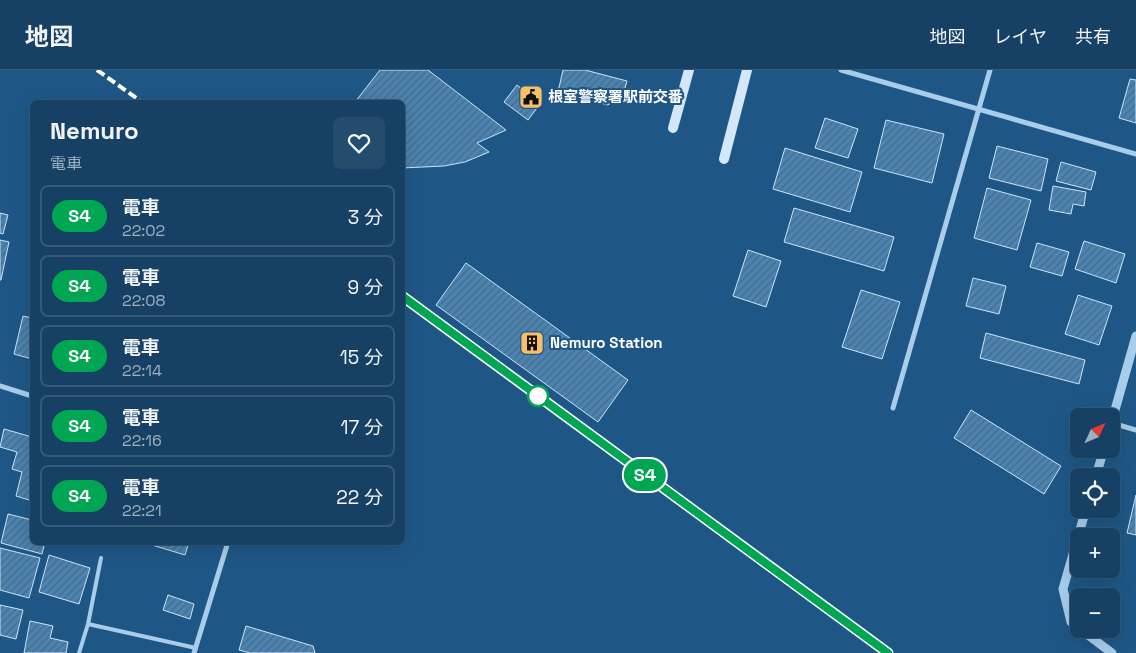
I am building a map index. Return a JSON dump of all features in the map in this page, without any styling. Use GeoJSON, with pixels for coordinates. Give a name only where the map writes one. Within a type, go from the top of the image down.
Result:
{"type":"FeatureCollection","features":[{"type":"Feature","properties":{"kind":"main road"},"geometry":{"type":"LineString","coordinates":[[673,128],[689,70]]}},
{"type":"Feature","properties":{"kind":"main road"},"geometry":{"type":"LineString","coordinates":[[724,159],[747,70]]}},
{"type":"Feature","properties":{"kind":"street"},"geometry":{"type":"LineString","coordinates":[[841,70],[1136,154]]}},
{"type":"Feature","properties":{"kind":"street"},"geometry":{"type":"LineString","coordinates":[[893,408],[990,70]]}},
{"type":"Feature","properties":{"kind":"street"},"geometry":{"type":"LineString","coordinates":[[1116,408],[1136,336]]}},
{"type":"Feature","properties":{"kind":"street"},"geometry":{"type":"LineString","coordinates":[[0,386],[30,395]]}},
{"type":"Feature","properties":{"kind":"street"},"geometry":{"type":"LineString","coordinates":[[1120,425],[1136,430]]}},
{"type":"Feature","properties":{"kind":"street"},"geometry":{"type":"LineString","coordinates":[[1070,618],[1063,589],[1083,518]]}},
{"type":"Feature","properties":{"kind":"street"},"geometry":{"type":"LineString","coordinates":[[195,650],[227,545]]}},
{"type":"Feature","properties":{"kind":"street"},"geometry":{"type":"LineString","coordinates":[[1093,638],[1112,653]]}},
{"type":"Feature","properties":{"kind":"lane"},"geometry":{"type":"LineString","coordinates":[[79,653],[88,624],[101,558]]}},
{"type":"Feature","properties":{"kind":"lane"},"geometry":{"type":"LineString","coordinates":[[88,624],[195,650]]}},
{"type":"Feature","properties":{"kind":"building"},"geometry":{"type":"Polygon","coordinates":[[[380,70],[428,70],[506,130],[477,143],[489,152],[465,162],[444,166],[405,168],[405,100],[357,100],[380,70]]]}},
{"type":"Feature","properties":{"kind":"building"},"geometry":{"type":"Polygon","coordinates":[[[563,70],[585,70],[627,81],[623,95],[608,105],[558,92],[563,70]]]}},
{"type":"Feature","properties":{"kind":"building"},"geometry":{"type":"Polygon","coordinates":[[[1130,79],[1136,80],[1136,123],[1119,118],[1130,79]]]}},
{"type":"Feature","properties":{"kind":"building"},"geometry":{"type":"Polygon","coordinates":[[[517,85],[540,104],[528,120],[504,102],[517,85]]]}},
{"type":"Feature","properties":{"kind":"building"},"geometry":{"type":"Polygon","coordinates":[[[825,118],[858,129],[848,158],[815,148],[825,118]]]}},
{"type":"Feature","properties":{"kind":"building"},"geometry":{"type":"Polygon","coordinates":[[[886,120],[944,134],[932,183],[874,168],[886,120]]]}},
{"type":"Feature","properties":{"kind":"building"},"geometry":{"type":"Polygon","coordinates":[[[997,146],[1048,159],[1041,191],[989,178],[997,146]]]}},
{"type":"Feature","properties":{"kind":"building"},"geometry":{"type":"Polygon","coordinates":[[[785,148],[862,172],[850,212],[773,189],[785,148]]]}},
{"type":"Feature","properties":{"kind":"building"},"geometry":{"type":"Polygon","coordinates":[[[1061,162],[1096,172],[1091,190],[1056,181],[1061,162]]]}},
{"type":"Feature","properties":{"kind":"building"},"geometry":{"type":"Polygon","coordinates":[[[1053,186],[1086,192],[1084,206],[1073,204],[1071,214],[1049,210],[1053,186]]]}},
{"type":"Feature","properties":{"kind":"building"},"geometry":{"type":"Polygon","coordinates":[[[987,188],[1031,200],[1017,250],[974,238],[987,188]]]}},
{"type":"Feature","properties":{"kind":"building"},"geometry":{"type":"Polygon","coordinates":[[[794,208],[894,237],[884,271],[784,242],[794,208]]]}},
{"type":"Feature","properties":{"kind":"building"},"geometry":{"type":"Polygon","coordinates":[[[0,213],[8,215],[3,234],[0,233],[0,213]]]}},
{"type":"Feature","properties":{"kind":"building"},"geometry":{"type":"Polygon","coordinates":[[[0,240],[9,242],[1,280],[0,280],[0,240]]]}},
{"type":"Feature","properties":{"kind":"building"},"geometry":{"type":"Polygon","coordinates":[[[1084,241],[1125,254],[1116,283],[1075,269],[1084,241]]]}},
{"type":"Feature","properties":{"kind":"building"},"geometry":{"type":"Polygon","coordinates":[[[1037,243],[1069,252],[1062,276],[1030,267],[1037,243]]]}},
{"type":"Feature","properties":{"kind":"building"},"geometry":{"type":"Polygon","coordinates":[[[748,250],[781,261],[766,307],[733,296],[748,250]]]}},
{"type":"Feature","properties":{"kind":"building","name":"Nemuro Station"},"geometry":{"type":"Polygon","coordinates":[[[466,263],[628,380],[598,422],[436,305],[466,263]]]}},
{"type":"Feature","properties":{"kind":"building"},"geometry":{"type":"Polygon","coordinates":[[[973,278],[1006,286],[999,314],[966,306],[973,278]]]}},
{"type":"Feature","properties":{"kind":"building"},"geometry":{"type":"Polygon","coordinates":[[[861,290],[900,302],[882,359],[842,347],[861,290]]]}},
{"type":"Feature","properties":{"kind":"building"},"geometry":{"type":"Polygon","coordinates":[[[1078,295],[1112,306],[1099,345],[1065,334],[1078,295]]]}},
{"type":"Feature","properties":{"kind":"building"},"geometry":{"type":"Polygon","coordinates":[[[23,316],[30,318],[30,358],[14,354],[23,316]]]}},
{"type":"Feature","properties":{"kind":"building"},"geometry":{"type":"Polygon","coordinates":[[[986,333],[1085,360],[1079,384],[980,358],[986,333]]]}},
{"type":"Feature","properties":{"kind":"building"},"geometry":{"type":"Polygon","coordinates":[[[971,410],[1061,466],[1044,494],[954,438],[971,410]]]}},
{"type":"Feature","properties":{"kind":"building"},"geometry":{"type":"Polygon","coordinates":[[[4,429],[30,436],[30,500],[16,496],[22,472],[12,469],[17,452],[0,447],[4,429]]]}},
{"type":"Feature","properties":{"kind":"building"},"geometry":{"type":"Polygon","coordinates":[[[1136,495],[1136,535],[1127,533],[1136,495]]]}},
{"type":"Feature","properties":{"kind":"building"},"geometry":{"type":"Polygon","coordinates":[[[8,514],[30,520],[30,545],[44,545],[42,554],[1,543],[8,514]]]}},
{"type":"Feature","properties":{"kind":"building"},"geometry":{"type":"Polygon","coordinates":[[[152,545],[188,545],[185,555],[152,545]]]}},
{"type":"Feature","properties":{"kind":"building"},"geometry":{"type":"Polygon","coordinates":[[[0,548],[40,558],[29,598],[0,590],[0,548]]]}},
{"type":"Feature","properties":{"kind":"building"},"geometry":{"type":"Polygon","coordinates":[[[49,555],[90,568],[79,604],[39,592],[49,555]]]}},
{"type":"Feature","properties":{"kind":"building"},"geometry":{"type":"Polygon","coordinates":[[[168,595],[194,604],[190,619],[163,610],[168,595]]]}},
{"type":"Feature","properties":{"kind":"building"},"geometry":{"type":"Polygon","coordinates":[[[0,605],[23,610],[16,639],[0,635],[0,605]]]}},
{"type":"Feature","properties":{"kind":"building"},"geometry":{"type":"Polygon","coordinates":[[[30,621],[53,626],[50,638],[68,642],[66,653],[24,653],[30,621]]]}},
{"type":"Feature","properties":{"kind":"building"},"geometry":{"type":"Polygon","coordinates":[[[246,626],[313,646],[315,653],[250,653],[239,650],[246,626]]]}},
{"type":"Feature","properties":{"kind":"railway"},"geometry":{"type":"LineString","coordinates":[[97,70],[139,100]]}},
{"type":"Feature","properties":{"kind":"railway"},"geometry":{"type":"LineString","coordinates":[[405,297],[888,653]]}},
{"type":"Feature","properties":{"kind":"train","name":"S4"},"geometry":{"type":"LineString","coordinates":[[405,298],[888,653]]}},
{"type":"Feature","properties":{"kind":"place","name":"根室警察署駅前交番"},"geometry":{"type":"Point","coordinates":[531,97]}},
{"type":"Feature","properties":{"kind":"place","name":"Nemuro Station"},"geometry":{"type":"Point","coordinates":[532,343]}}]}
